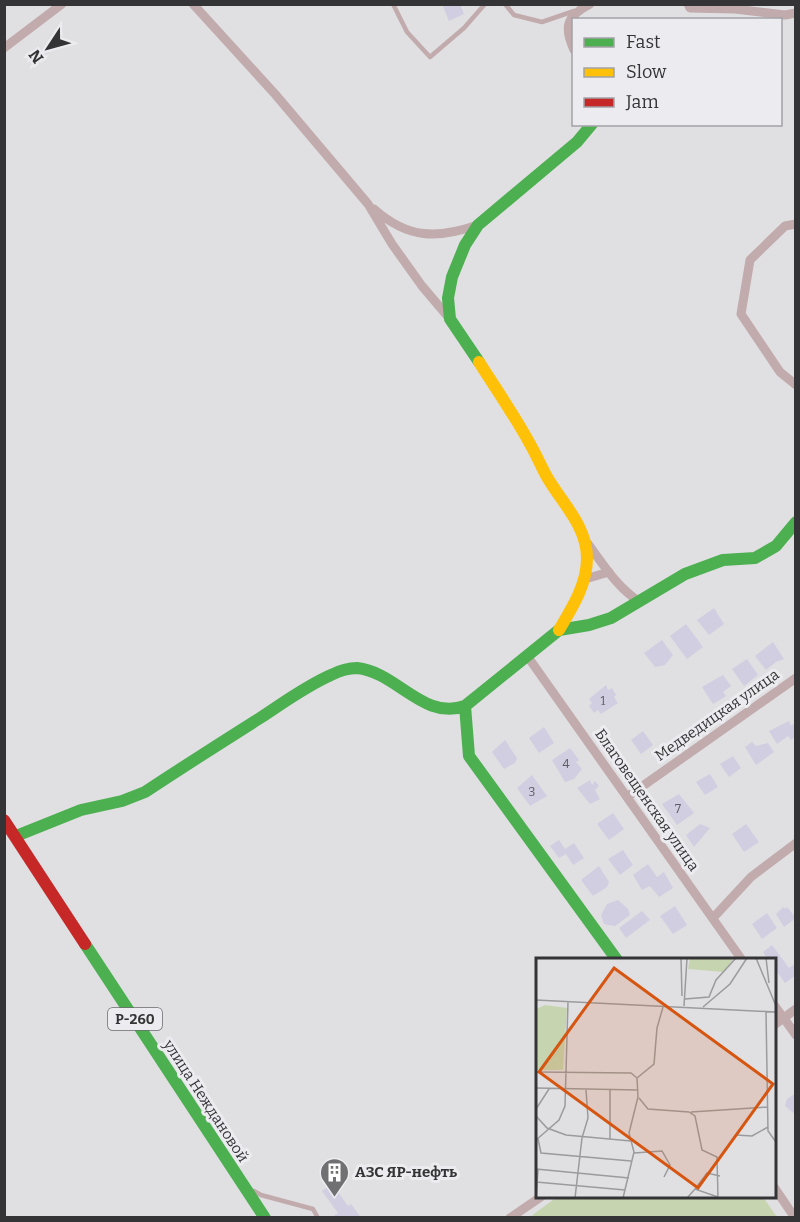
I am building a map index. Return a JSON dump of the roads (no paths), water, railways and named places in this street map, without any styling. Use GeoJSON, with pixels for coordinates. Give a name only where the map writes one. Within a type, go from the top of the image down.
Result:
{"type":"FeatureCollection","features":[{"type":"Feature","properties":{"kind":"main road"},"geometry":{"type":"LineString","coordinates":[[16,836],[81,810],[122,801],[145,792],[311,685],[335,672],[354,668],[370,671],[435,707],[452,710],[465,706],[559,630],[577,599],[585,579],[587,558],[585,540],[580,526],[550,482],[528,439],[450,319],[448,298],[452,277],[461,252],[478,225],[577,142],[590,126]]}},
{"type":"Feature","properties":{"kind":"main road"},"geometry":{"type":"LineString","coordinates":[[559,630],[589,625],[611,618],[685,574],[723,560],[755,558],[776,546],[795,522]]}},
{"type":"Feature","properties":{"kind":"main road"},"geometry":{"type":"LineString","coordinates":[[465,706],[469,756],[615,958]]}},
{"type":"Feature","properties":{"kind":"main road","name":"улица Неждановой"},"geometry":{"type":"LineString","coordinates":[[4,820],[265,1218]]}},
{"type":"Feature","properties":{"kind":"street"},"geometry":{"type":"LineString","coordinates":[[6,42],[62,4]]}},
{"type":"Feature","properties":{"kind":"street"},"geometry":{"type":"LineString","coordinates":[[193,4],[275,94],[368,204],[392,244],[422,286],[450,319]]}},
{"type":"Feature","properties":{"kind":"street"},"geometry":{"type":"LineString","coordinates":[[572,47],[567,27],[571,17],[590,4]]}},
{"type":"Feature","properties":{"kind":"street"},"geometry":{"type":"LineString","coordinates":[[688,4],[690,8],[735,9],[786,15],[795,13]]}},
{"type":"Feature","properties":{"kind":"street"},"geometry":{"type":"LineString","coordinates":[[368,204],[388,221],[408,231],[431,234],[453,233],[478,225]]}},
{"type":"Feature","properties":{"kind":"street"},"geometry":{"type":"LineString","coordinates":[[795,224],[785,226],[750,260],[741,314],[780,372],[795,385]]}},
{"type":"Feature","properties":{"kind":"street"},"geometry":{"type":"LineString","coordinates":[[585,540],[628,594],[640,602]]}},
{"type":"Feature","properties":{"kind":"street"},"geometry":{"type":"LineString","coordinates":[[585,579],[609,572]]}},
{"type":"Feature","properties":{"kind":"street","name":"Благовещенская улица"},"geometry":{"type":"LineString","coordinates":[[528,657],[741,958]]}},
{"type":"Feature","properties":{"kind":"street","name":"Медведицкая улица"},"geometry":{"type":"LineString","coordinates":[[627,797],[795,678]]}},
{"type":"Feature","properties":{"kind":"street"},"geometry":{"type":"LineString","coordinates":[[713,918],[751,877],[795,843]]}},
{"type":"Feature","properties":{"kind":"street"},"geometry":{"type":"LineString","coordinates":[[776,1008],[795,1035]]}},
{"type":"Feature","properties":{"kind":"street"},"geometry":{"type":"LineString","coordinates":[[776,1024],[795,1009]]}},
{"type":"Feature","properties":{"kind":"street"},"geometry":{"type":"LineString","coordinates":[[776,1189],[795,1218]]}},
{"type":"Feature","properties":{"kind":"street"},"geometry":{"type":"LineString","coordinates":[[510,1218],[540,1198]]}},
{"type":"Feature","properties":{"kind":"lane"},"geometry":{"type":"LineString","coordinates":[[393,4],[407,32],[430,57],[464,28],[485,4]]}},
{"type":"Feature","properties":{"kind":"lane"},"geometry":{"type":"LineString","coordinates":[[505,4],[514,15],[542,22],[580,10]]}},
{"type":"Feature","properties":{"kind":"lane"},"geometry":{"type":"LineString","coordinates":[[244,1186],[261,1195],[313,1209],[318,1218]]}},
{"type":"Feature","properties":{"kind":"place","name":"АЗС ЯР-нефть"},"geometry":{"type":"Point","coordinates":[334,1198]}}]}
